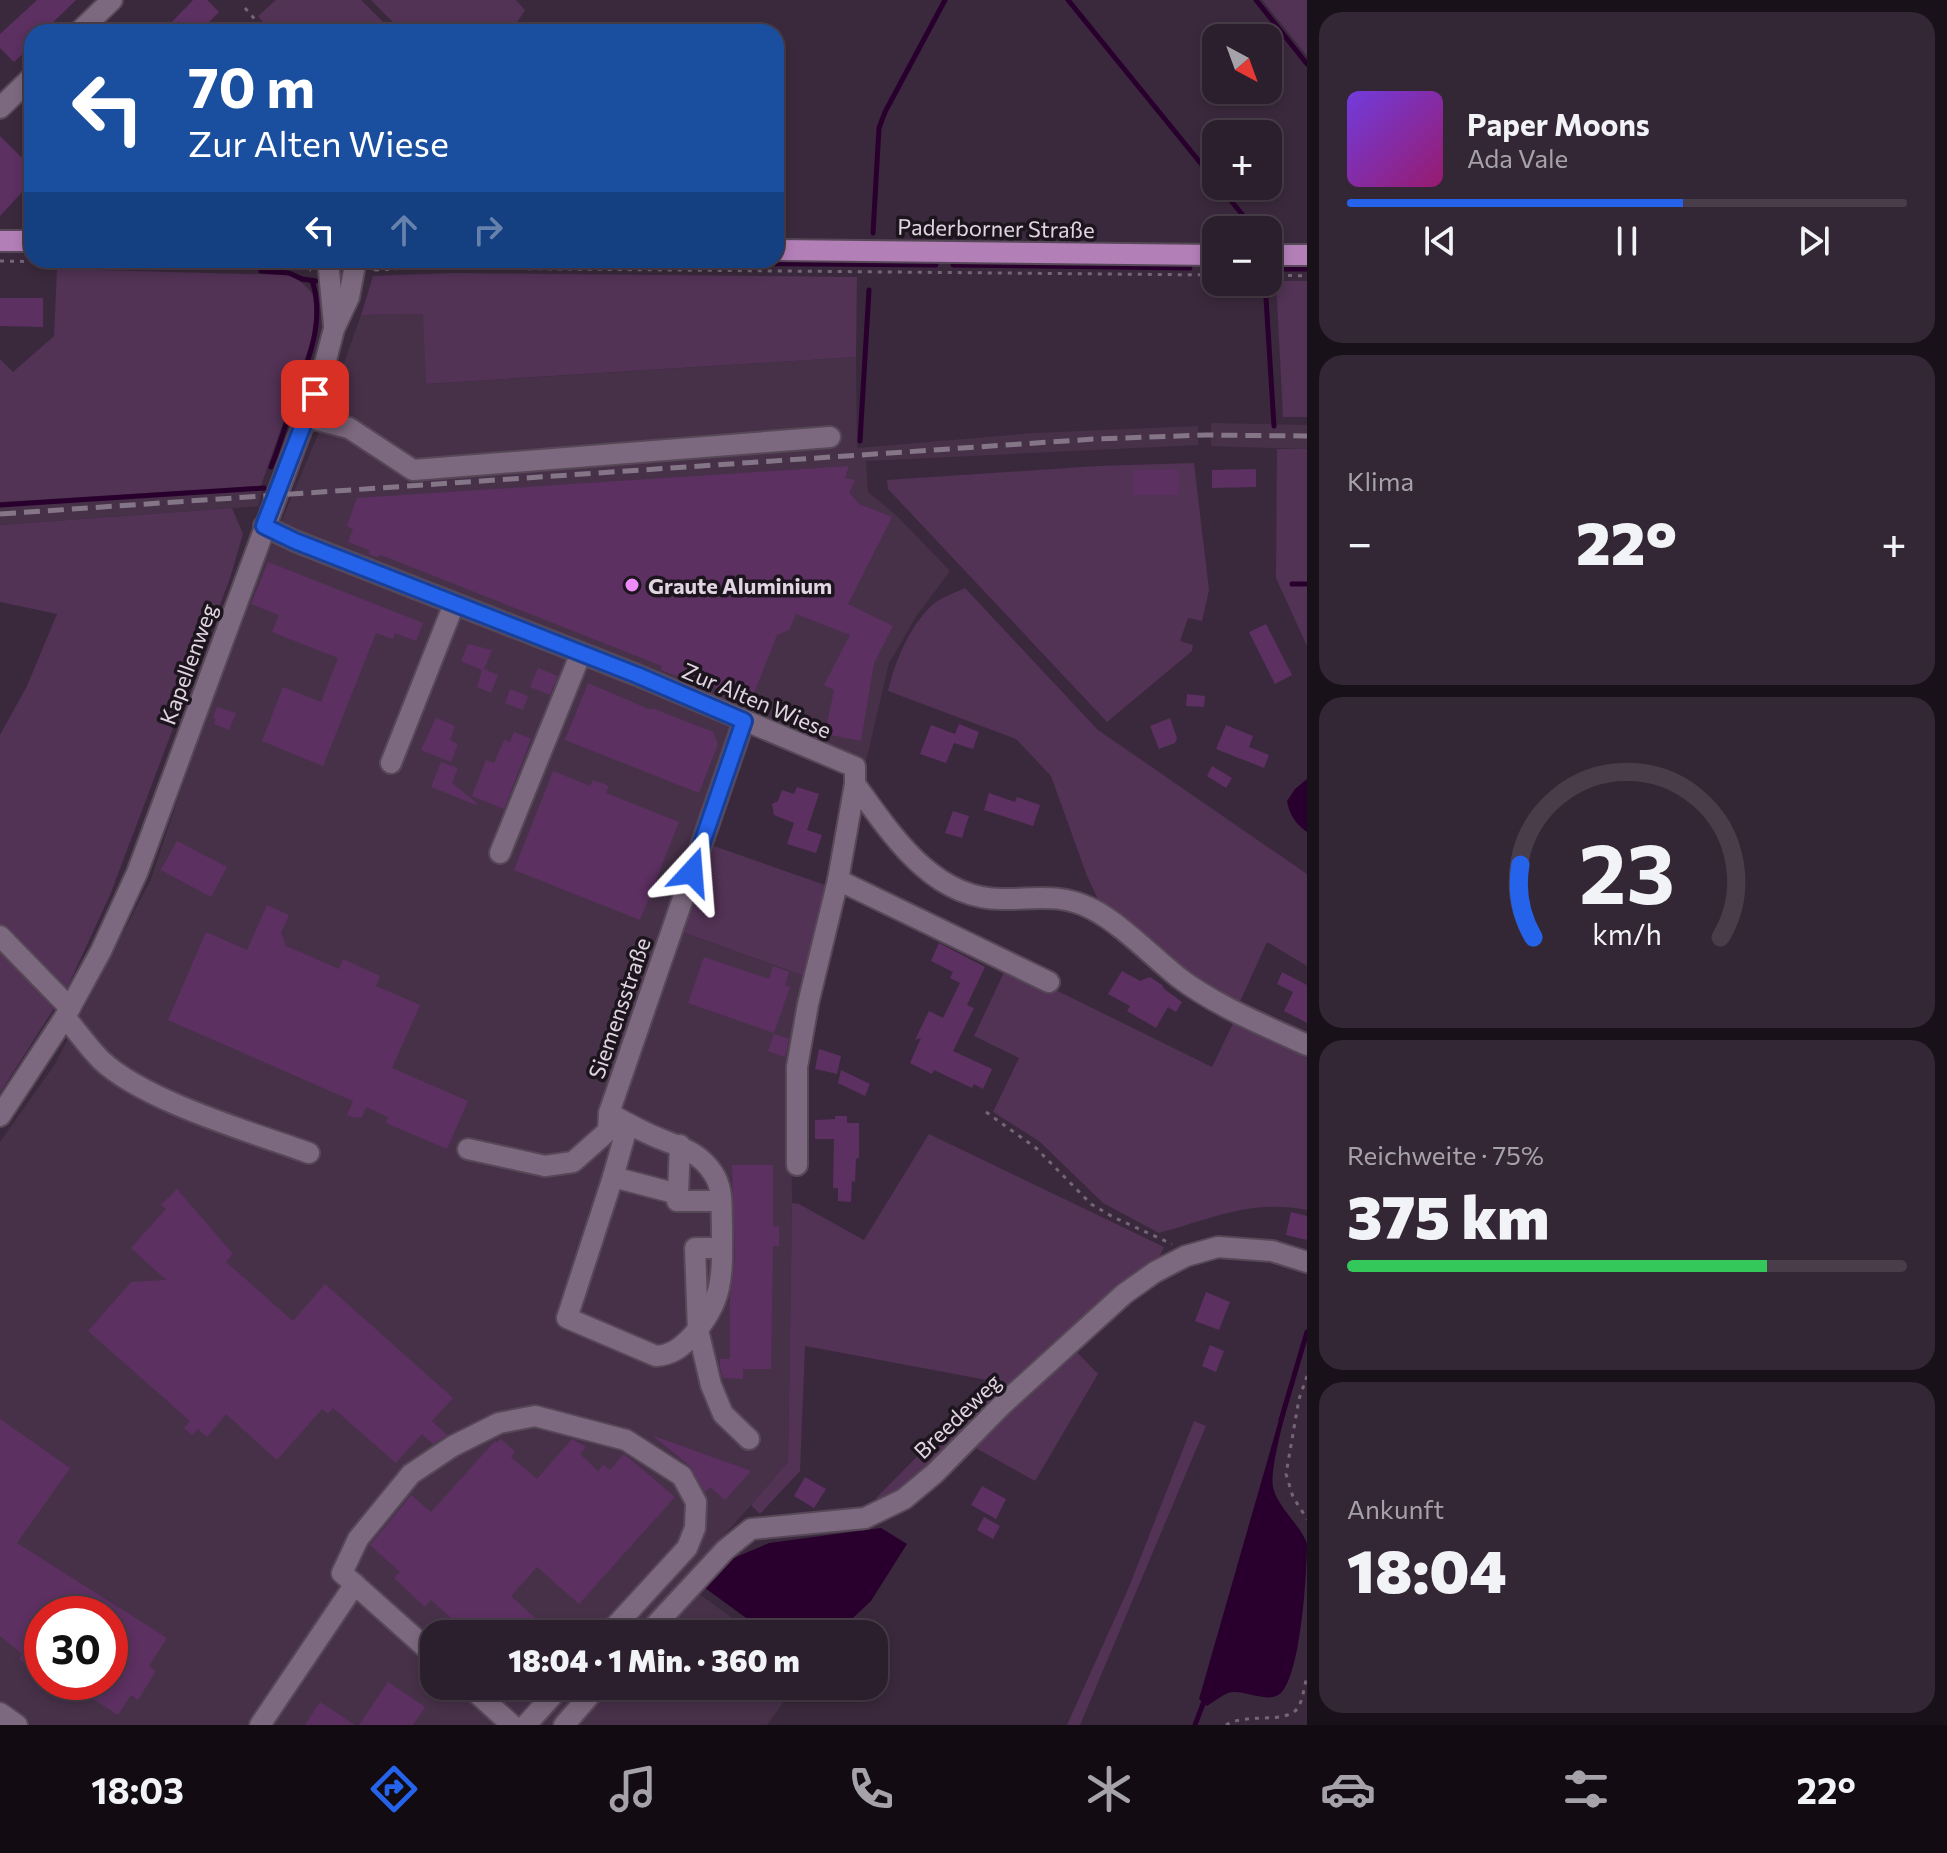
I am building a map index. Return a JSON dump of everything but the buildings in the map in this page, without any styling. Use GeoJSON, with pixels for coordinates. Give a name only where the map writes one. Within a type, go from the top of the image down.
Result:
{"type":"FeatureCollection","features":[{"type":"Feature","properties":{"kind":"main road"},"geometry":{"type":"LineString","coordinates":[[0,241],[24,241]]}},
{"type":"Feature","properties":{"kind":"main road","name":"Paderborner Straße"},"geometry":{"type":"LineString","coordinates":[[784,250],[1202,255]]}},
{"type":"Feature","properties":{"kind":"main road"},"geometry":{"type":"LineString","coordinates":[[1282,264],[1307,255]]}},
{"type":"Feature","properties":{"kind":"street"},"geometry":{"type":"LineString","coordinates":[[87,24],[112,0]]}},
{"type":"Feature","properties":{"kind":"street"},"geometry":{"type":"LineString","coordinates":[[0,108],[24,85]]}},
{"type":"Feature","properties":{"kind":"street","name":"Kapellenweg"},"geometry":{"type":"LineString","coordinates":[[329,268],[334,329]]}},
{"type":"Feature","properties":{"kind":"street","name":"Kapellenweg"},"geometry":{"type":"LineString","coordinates":[[0,1116],[67,1012],[101,951],[137,873],[323,371],[334,329],[364,268]]}},
{"type":"Feature","properties":{"kind":"street"},"geometry":{"type":"LineString","coordinates":[[306,417],[349,428],[413,470],[830,437]]}},
{"type":"Feature","properties":{"kind":"street","name":"Zur Alten Wiese"},"geometry":{"type":"LineString","coordinates":[[264,526],[855,767],[855,784]]}},
{"type":"Feature","properties":{"kind":"street"},"geometry":{"type":"LineString","coordinates":[[391,763],[454,604]]}},
{"type":"Feature","properties":{"kind":"street"},"geometry":{"type":"LineString","coordinates":[[500,853],[581,653]]}},
{"type":"Feature","properties":{"kind":"street","name":"Siemensstraße"},"geometry":{"type":"LineString","coordinates":[[608,1122],[744,721]]}},
{"type":"Feature","properties":{"kind":"street"},"geometry":{"type":"LineString","coordinates":[[797,1165],[797,1067],[808,1004],[838,880],[855,784]]}},
{"type":"Feature","properties":{"kind":"street"},"geometry":{"type":"LineString","coordinates":[[855,784],[901,844],[926,871],[943,882],[972,896],[998,900],[1064,897],[1079,903],[1096,911],[1180,979],[1307,1045]]}},
{"type":"Feature","properties":{"kind":"street"},"geometry":{"type":"LineString","coordinates":[[838,880],[1049,982]]}},
{"type":"Feature","properties":{"kind":"street"},"geometry":{"type":"LineString","coordinates":[[0,936],[67,1012],[102,1061],[171,1102],[309,1153]]}},
{"type":"Feature","properties":{"kind":"street"},"geometry":{"type":"LineString","coordinates":[[468,1149],[545,1166],[573,1162],[608,1122],[628,1124],[680,1145],[714,1173],[721,1201],[720,1289],[714,1306],[698,1330],[674,1351],[656,1356],[567,1318],[628,1124]]}},
{"type":"Feature","properties":{"kind":"street"},"geometry":{"type":"LineString","coordinates":[[680,1145],[677,1201],[721,1201]]}},
{"type":"Feature","properties":{"kind":"street"},"geometry":{"type":"LineString","coordinates":[[613,1177],[678,1194]]}},
{"type":"Feature","properties":{"kind":"street","name":"Breedeweg"},"geometry":{"type":"LineString","coordinates":[[660,1620],[725,1550],[751,1529],[865,1518],[904,1499],[1124,1294],[1155,1272],[1186,1256],[1218,1247],[1272,1251],[1307,1262]]}},
{"type":"Feature","properties":{"kind":"street"},"geometry":{"type":"LineString","coordinates":[[698,1330],[718,1407],[749,1439]]}},
{"type":"Feature","properties":{"kind":"street"},"geometry":{"type":"LineString","coordinates":[[420,1642],[342,1573],[358,1539],[411,1474],[453,1446],[499,1423],[535,1416],[626,1440],[682,1476],[696,1502],[695,1528],[687,1548],[621,1620]]}},
{"type":"Feature","properties":{"kind":"street"},"geometry":{"type":"LineString","coordinates":[[260,1725],[355,1584]]}},
{"type":"Feature","properties":{"kind":"street"},"geometry":{"type":"LineString","coordinates":[[484,1700],[512,1725]]}},
{"type":"Feature","properties":{"kind":"street"},"geometry":{"type":"LineString","coordinates":[[526,1725],[548,1700]]}},
{"type":"Feature","properties":{"kind":"street"},"geometry":{"type":"LineString","coordinates":[[564,1725],[586,1700]]}},
{"type":"Feature","properties":{"kind":"street"},"geometry":{"type":"LineString","coordinates":[[0,1713],[17,1725]]}},
{"type":"Feature","properties":{"kind":"path"},"geometry":{"type":"LineString","coordinates":[[245,8],[259,24]]}},
{"type":"Feature","properties":{"kind":"path"},"geometry":{"type":"LineString","coordinates":[[0,261],[24,261]]}},
{"type":"Feature","properties":{"kind":"path"},"geometry":{"type":"LineString","coordinates":[[455,268],[1202,275]]}},
{"type":"Feature","properties":{"kind":"path"},"geometry":{"type":"LineString","coordinates":[[1282,271],[1307,276]]}},
{"type":"Feature","properties":{"kind":"path"},"geometry":{"type":"LineString","coordinates":[[986,1112],[1036,1148],[1091,1204],[1181,1248],[1186,1256]]}},
{"type":"Feature","properties":{"kind":"path"},"geometry":{"type":"LineString","coordinates":[[1307,1376],[1299,1399],[1286,1474],[1293,1497],[1307,1519]]}},
{"type":"Feature","properties":{"kind":"path"},"geometry":{"type":"LineString","coordinates":[[1226,1725],[1242,1718],[1276,1721],[1287,1718],[1300,1705],[1307,1677]]}},
{"type":"Feature","properties":{"kind":"shaded area"},"geometry":{"type":"Polygon","coordinates":[[[276,0],[361,0],[385,24],[264,24],[258,16],[276,0]]]}},
{"type":"Feature","properties":{"kind":"shaded area"},"geometry":{"type":"Polygon","coordinates":[[[371,0],[516,0],[525,10],[516,24],[395,24],[371,0]]]}},
{"type":"Feature","properties":{"kind":"shaded area"},"geometry":{"type":"Polygon","coordinates":[[[1262,0],[1307,0],[1307,56],[1282,24],[1262,0]]]}},
{"type":"Feature","properties":{"kind":"shaded area"},"geometry":{"type":"Polygon","coordinates":[[[57,269],[289,275],[308,288],[316,309],[311,341],[261,486],[0,502],[0,359],[13,372],[54,336],[57,269]]]}},
{"type":"Feature","properties":{"kind":"shaded area"},"geometry":{"type":"Polygon","coordinates":[[[451,273],[857,277],[856,357],[426,384],[423,314],[361,315],[373,276],[451,273]]]}},
{"type":"Feature","properties":{"kind":"shaded area"},"geometry":{"type":"Polygon","coordinates":[[[1282,281],[1307,281],[1307,417],[1283,417],[1277,296],[1282,296],[1282,281]]]}},
{"type":"Feature","properties":{"kind":"shaded area"},"geometry":{"type":"Polygon","coordinates":[[[424,314],[427,384],[856,357],[857,448],[1035,433],[1198,426],[1198,445],[866,461],[868,492],[897,516],[950,571],[917,615],[889,663],[866,761],[739,712],[664,926],[810,978],[790,1065],[792,1203],[788,1463],[683,1582],[735,1620],[420,1620],[420,1700],[785,1700],[767,1725],[0,1725],[0,1142],[55,1064],[151,879],[194,751],[274,539],[325,418],[361,315],[424,314]]]}},
{"type":"Feature","properties":{"kind":"shaded area"},"geometry":{"type":"Polygon","coordinates":[[[1211,423],[1307,425],[1307,449],[1211,446],[1211,423]]]}},
{"type":"Feature","properties":{"kind":"shaded area"},"geometry":{"type":"Polygon","coordinates":[[[1277,449],[1307,449],[1307,646],[1276,578],[1277,449]]]}},
{"type":"Feature","properties":{"kind":"shaded area"},"geometry":{"type":"Polygon","coordinates":[[[1194,463],[1209,590],[1202,621],[1188,618],[1180,641],[1193,645],[1192,651],[1107,722],[888,489],[887,480],[1097,466],[1194,463]]]}},
{"type":"Feature","properties":{"kind":"shaded area"},"geometry":{"type":"Polygon","coordinates":[[[262,490],[258,506],[0,525],[0,506],[262,490]]]}},
{"type":"Feature","properties":{"kind":"shaded area"},"geometry":{"type":"Polygon","coordinates":[[[232,508],[243,534],[230,578],[110,895],[67,988],[0,1093],[0,735],[27,686],[57,614],[0,602],[0,525],[232,508]]]}},
{"type":"Feature","properties":{"kind":"shaded area"},"geometry":{"type":"Polygon","coordinates":[[[965,588],[1098,730],[1307,874],[1307,966],[1267,942],[1238,1006],[1204,988],[1103,910],[1087,876],[1051,776],[1016,739],[888,691],[904,646],[916,624],[931,606],[965,588]]]}},
{"type":"Feature","properties":{"kind":"shaded area"},"geometry":{"type":"Polygon","coordinates":[[[1307,779],[1307,832],[1294,819],[1287,801],[1307,779]]]}},
{"type":"Feature","properties":{"kind":"shaded area"},"geometry":{"type":"Polygon","coordinates":[[[708,844],[831,887],[810,978],[679,931],[708,844]]]}},
{"type":"Feature","properties":{"kind":"shaded area"},"geometry":{"type":"Polygon","coordinates":[[[1007,966],[1212,1067],[1237,1015],[1307,1050],[1307,1210],[1286,1207],[1249,1209],[1159,1233],[1103,1203],[1039,1141],[993,1112],[1019,1058],[974,1036],[1007,966]]]}},
{"type":"Feature","properties":{"kind":"shaded area"},"geometry":{"type":"Polygon","coordinates":[[[929,1134],[1164,1247],[1156,1263],[930,1468],[885,1504],[876,1498],[992,1381],[805,1346],[800,1471],[760,1514],[751,1505],[788,1462],[792,1203],[864,1240],[929,1134]]]}},
{"type":"Feature","properties":{"kind":"shaded area"},"geometry":{"type":"Polygon","coordinates":[[[1072,1347],[1098,1374],[1035,1481],[972,1446],[1072,1347]]]}},
{"type":"Feature","properties":{"kind":"shaded area"},"geometry":{"type":"Polygon","coordinates":[[[1281,1413],[1285,1415],[1274,1462],[1273,1487],[1279,1502],[1307,1544],[1302,1622],[1294,1665],[1288,1682],[1276,1696],[1234,1692],[1207,1706],[1199,1699],[1281,1413]]]}},
{"type":"Feature","properties":{"kind":"shaded area"},"geometry":{"type":"Polygon","coordinates":[[[1194,1421],[1206,1426],[1080,1725],[1067,1725],[1129,1587],[1194,1421]]]}},
{"type":"Feature","properties":{"kind":"shaded area"},"geometry":{"type":"Polygon","coordinates":[[[881,1528],[907,1544],[871,1601],[851,1620],[749,1620],[705,1588],[729,1560],[769,1543],[881,1528]]]}},
{"type":"Feature","properties":{"kind":"waterway"},"geometry":{"type":"LineString","coordinates":[[873,233],[879,128],[945,0]]}},
{"type":"Feature","properties":{"kind":"waterway"},"geometry":{"type":"LineString","coordinates":[[1068,0],[1202,165]]}},
{"type":"Feature","properties":{"kind":"waterway"},"geometry":{"type":"LineString","coordinates":[[1256,0],[1307,64]]}},
{"type":"Feature","properties":{"kind":"waterway"},"geometry":{"type":"LineString","coordinates":[[1230,200],[1243,216]]}},
{"type":"Feature","properties":{"kind":"waterway"},"geometry":{"type":"LineString","coordinates":[[784,264],[936,265]]}},
{"type":"Feature","properties":{"kind":"waterway"},"geometry":{"type":"LineString","coordinates":[[953,265],[1190,268]]}},
{"type":"Feature","properties":{"kind":"waterway"},"geometry":{"type":"LineString","coordinates":[[1282,269],[1307,269]]}},
{"type":"Feature","properties":{"kind":"waterway"},"geometry":{"type":"LineString","coordinates":[[261,271],[289,273],[316,281]]}},
{"type":"Feature","properties":{"kind":"waterway"},"geometry":{"type":"LineString","coordinates":[[271,467],[313,342],[317,311],[312,280]]}},
{"type":"Feature","properties":{"kind":"waterway"},"geometry":{"type":"LineString","coordinates":[[860,441],[869,290]]}},
{"type":"Feature","properties":{"kind":"waterway"},"geometry":{"type":"LineString","coordinates":[[1266,296],[1274,426]]}},
{"type":"Feature","properties":{"kind":"waterway"},"geometry":{"type":"LineString","coordinates":[[0,505],[264,488]]}},
{"type":"Feature","properties":{"kind":"waterway"},"geometry":{"type":"LineString","coordinates":[[1292,584],[1307,584]]}},
{"type":"Feature","properties":{"kind":"waterway"},"geometry":{"type":"LineString","coordinates":[[1281,1420],[1307,1332]]}},
{"type":"Feature","properties":{"kind":"waterway"},"geometry":{"type":"LineString","coordinates":[[1195,1725],[1206,1696]]}},
{"type":"Feature","properties":{"kind":"railway"},"geometry":{"type":"LineString","coordinates":[[0,514],[1094,439],[1206,435],[1307,436]]}},
{"type":"Feature","properties":{"kind":"place","name":"Graute Aluminium"},"geometry":{"type":"Point","coordinates":[632,585]}},
{"type":"Feature","properties":{"kind":"route"},"geometry":{"type":"LineString","coordinates":[[315,394],[264,526],[744,721],[692,872]]}}]}
